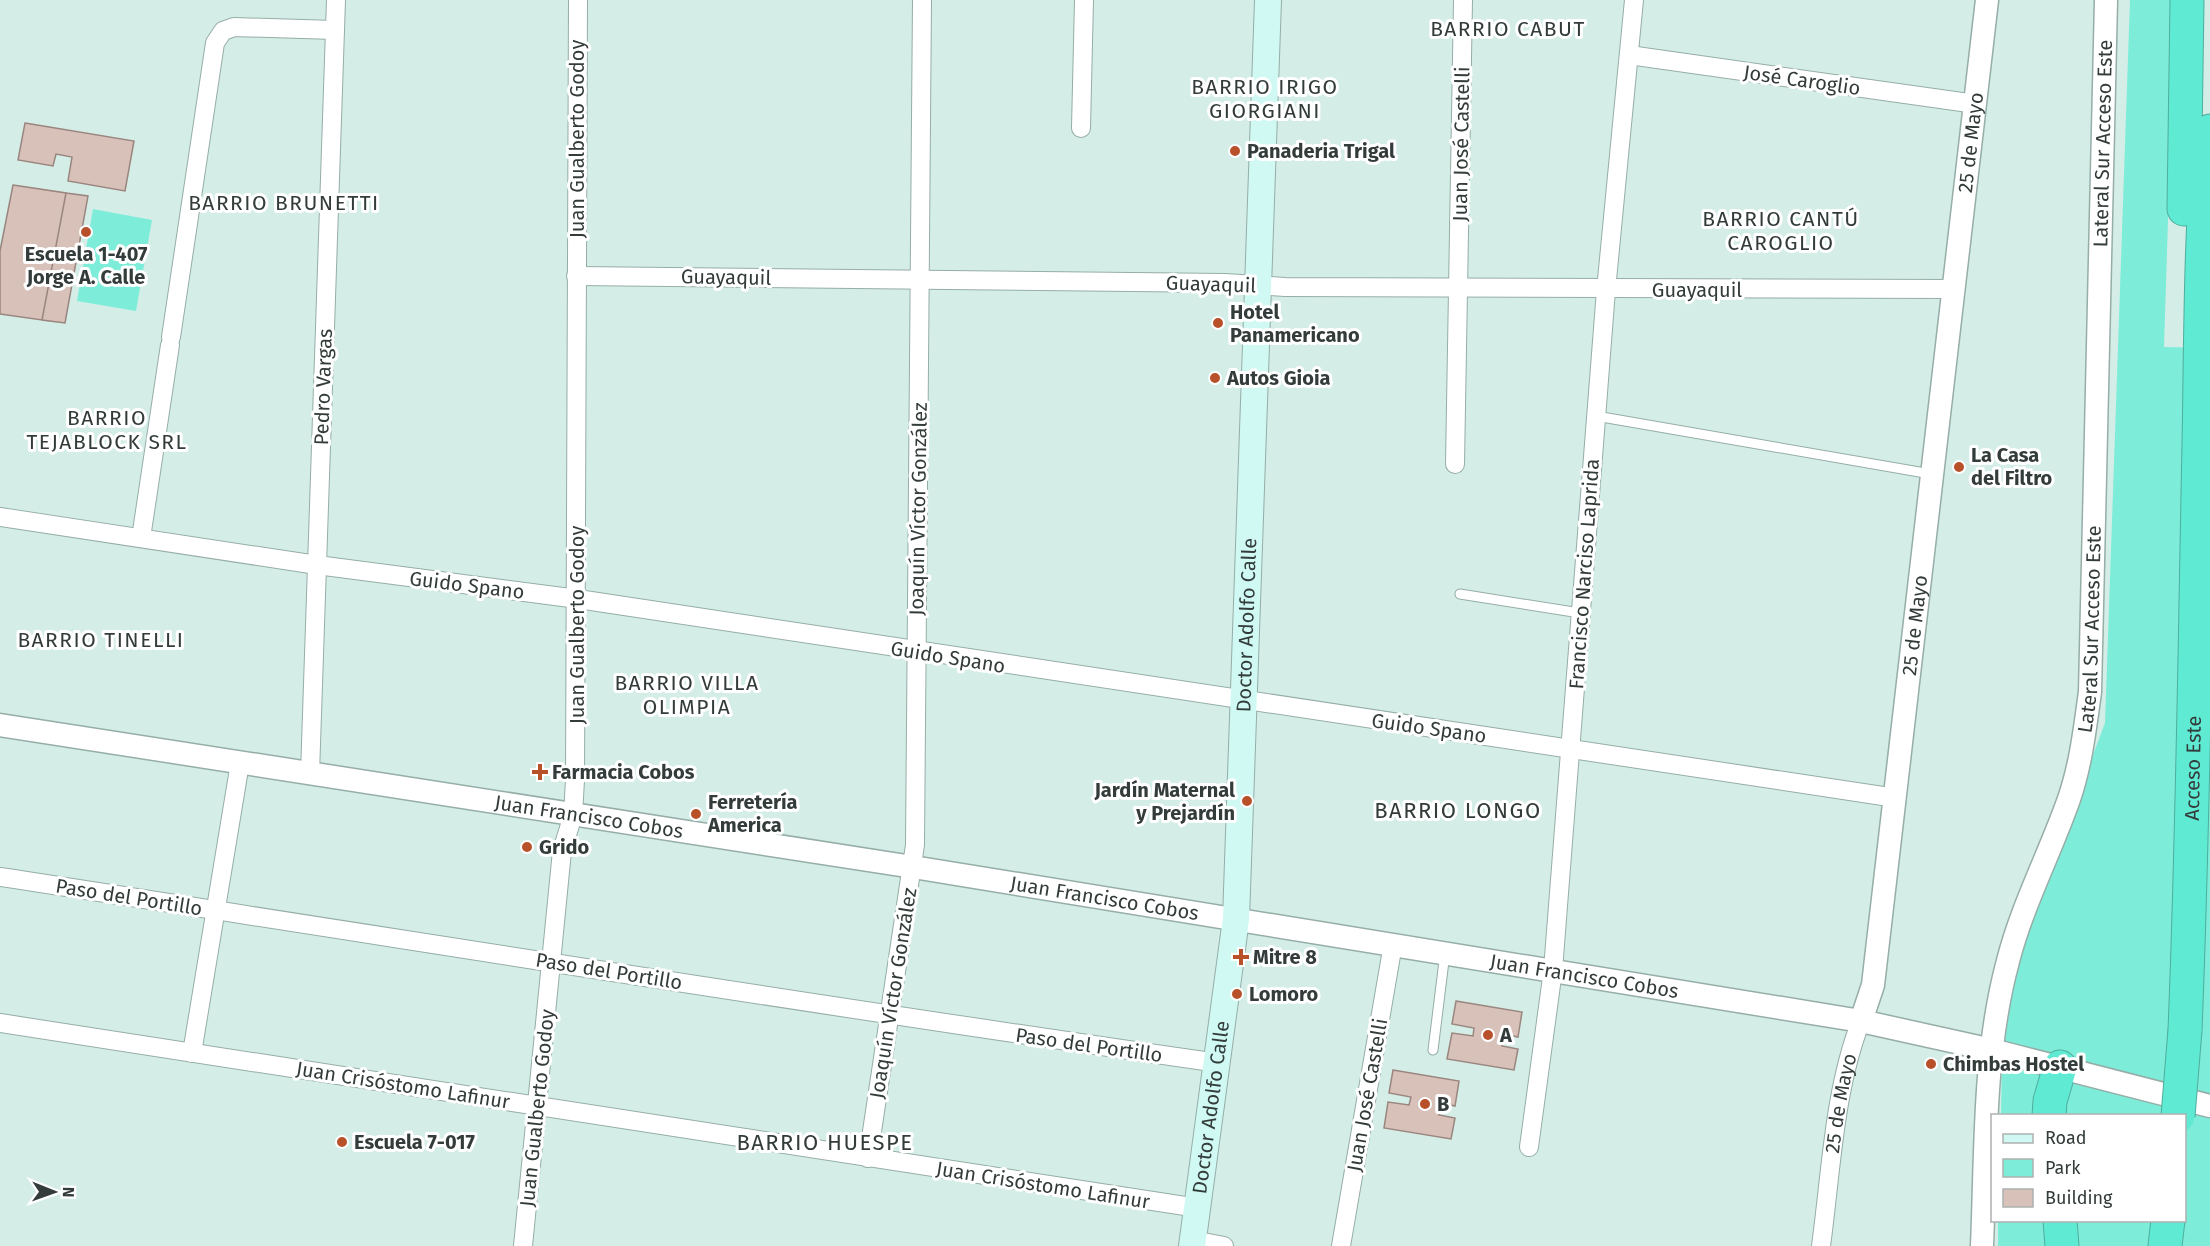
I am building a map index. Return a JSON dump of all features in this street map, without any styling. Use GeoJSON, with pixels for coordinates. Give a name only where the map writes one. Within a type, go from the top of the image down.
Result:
{"type":"FeatureCollection","features":[{"type":"Feature","properties":{"kind":"highway"},"geometry":{"type":"LineString","coordinates":[[2187,0],[2183,203],[2199,427]]}},
{"type":"Feature","properties":{"kind":"highway","name":"Acceso Este"},"geometry":{"type":"LineString","coordinates":[[2197,1108],[2185,1030],[2202,248],[2210,132]]}},
{"type":"Feature","properties":{"kind":"highway"},"geometry":{"type":"LineString","coordinates":[[2049,1114],[2050,1101],[2060,1067]]}},
{"type":"Feature","properties":{"kind":"highway"},"geometry":{"type":"LineString","coordinates":[[2060,1222],[2062,1246]]}},
{"type":"Feature","properties":{"kind":"highway"},"geometry":{"type":"LineString","coordinates":[[2165,1246],[2168,1222]]}},
{"type":"Feature","properties":{"kind":"main road","name":"Doctor Adolfo Calle"},"geometry":{"type":"LineString","coordinates":[[1192,1243],[1236,919],[1268,0]]}},
{"type":"Feature","properties":{"kind":"street","name":"Pedro Vargas"},"geometry":{"type":"LineString","coordinates":[[310,774],[336,0]]}},
{"type":"Feature","properties":{"kind":"street","name":"Juan Gualberto Godoy"},"geometry":{"type":"LineString","coordinates":[[523,1246],[562,851],[573,815],[578,599],[576,276],[578,0]]}},
{"type":"Feature","properties":{"kind":"street","name":"Joaquín Víctor González"},"geometry":{"type":"LineString","coordinates":[[868,1158],[913,867],[922,0]]}},
{"type":"Feature","properties":{"kind":"street"},"geometry":{"type":"LineString","coordinates":[[1081,128],[1084,0]]}},
{"type":"Feature","properties":{"kind":"street","name":"Juan José Castelli"},"geometry":{"type":"LineString","coordinates":[[1455,464],[1463,0]]}},
{"type":"Feature","properties":{"kind":"street","name":"Francisco Narciso Laprida"},"geometry":{"type":"LineString","coordinates":[[1529,1147],[1553,970],[1606,290],[1634,0]]}},
{"type":"Feature","properties":{"kind":"street","name":"25 de Mayo"},"geometry":{"type":"LineString","coordinates":[[1821,1246],[1845,1075],[1851,1047],[1873,985],[1987,0]]}},
{"type":"Feature","properties":{"kind":"street","name":"Lateral Sur Acceso Este"},"geometry":{"type":"LineString","coordinates":[[1982,1246],[1992,1050],[1998,998],[2008,958],[2069,797],[2083,744],[2090,692],[2106,0]]}},
{"type":"Feature","properties":{"kind":"street"},"geometry":{"type":"LineString","coordinates":[[141,538],[215,43],[223,31],[234,27],[335,30]]}},
{"type":"Feature","properties":{"kind":"street","name":"José Caroglio"},"geometry":{"type":"LineString","coordinates":[[1629,55],[1976,104]]}},
{"type":"Feature","properties":{"kind":"street","name":"Guayaquil"},"geometry":{"type":"LineString","coordinates":[[576,276],[1225,283],[1258,286],[1458,289],[1954,289]]}},
{"type":"Feature","properties":{"kind":"street","name":"Guido Spano"},"geometry":{"type":"LineString","coordinates":[[0,517],[317,565],[578,599],[1896,798]]}},
{"type":"Feature","properties":{"kind":"street","name":"Juan Francisco Cobos"},"geometry":{"type":"LineString","coordinates":[[0,724],[913,867],[1861,1021],[2060,1067],[2197,1108]]}},
{"type":"Feature","properties":{"kind":"street"},"geometry":{"type":"LineString","coordinates":[[192,1053],[240,762]]}},
{"type":"Feature","properties":{"kind":"street","name":"Paso del Portillo"},"geometry":{"type":"LineString","coordinates":[[0,877],[551,961],[889,1016],[1218,1063]]}},
{"type":"Feature","properties":{"kind":"street","name":"Juan José Castelli"},"geometry":{"type":"LineString","coordinates":[[1341,1246],[1393,944]]}},
{"type":"Feature","properties":{"kind":"street","name":"Juan Crisóstomo Lafinur"},"geometry":{"type":"LineString","coordinates":[[0,1023],[1197,1208]]}},
{"type":"Feature","properties":{"kind":"street"},"geometry":{"type":"LineString","coordinates":[[1192,1243],[1224,1246]]}},
{"type":"Feature","properties":{"kind":"lane"},"geometry":{"type":"LineString","coordinates":[[1596,416],[1933,475]]}},
{"type":"Feature","properties":{"kind":"lane"},"geometry":{"type":"LineString","coordinates":[[1460,594],[1580,613]]}},
{"type":"Feature","properties":{"kind":"lane"},"geometry":{"type":"LineString","coordinates":[[1433,1050],[1445,953]]}},
{"type":"Feature","properties":{"kind":"green space"},"geometry":{"type":"Polygon","coordinates":[[[2130,0],[2175,0],[2164,347],[2210,348],[2210,1246],[1998,1246],[1998,1222],[2186,1222],[2186,1114],[2001,1114],[2002,1060],[2017,957],[2105,723],[2130,0]]]}},
{"type":"Feature","properties":{"kind":"green space"},"geometry":{"type":"Polygon","coordinates":[[[93,209],[152,220],[136,311],[77,301],[93,209]]]}},
{"type":"Feature","properties":{"kind":"building"},"geometry":{"type":"Polygon","coordinates":[[[25,123],[134,141],[125,191],[68,181],[72,157],[56,154],[53,166],[18,160],[25,123]]]}},
{"type":"Feature","properties":{"kind":"building"},"geometry":{"type":"Polygon","coordinates":[[[13,185],[66,193],[42,320],[0,314],[0,251],[13,185]]]}},
{"type":"Feature","properties":{"kind":"building"},"geometry":{"type":"Polygon","coordinates":[[[66,193],[88,196],[65,323],[42,320],[66,193]]]}},
{"type":"Feature","properties":{"kind":"building","name":"A"},"geometry":{"type":"Polygon","coordinates":[[[1456,1001],[1522,1012],[1518,1037],[1504,1034],[1502,1046],[1518,1049],[1514,1070],[1447,1059],[1452,1033],[1473,1036],[1474,1028],[1452,1024],[1456,1001]]]}},
{"type":"Feature","properties":{"kind":"building","name":"B"},"geometry":{"type":"Polygon","coordinates":[[[1393,1070],[1459,1081],[1455,1106],[1441,1103],[1439,1115],[1455,1118],[1451,1139],[1384,1128],[1388,1102],[1409,1105],[1411,1097],[1389,1093],[1393,1070]]]}},
{"type":"Feature","properties":{"kind":"place","name":"Panaderia Trigal"},"geometry":{"type":"Point","coordinates":[1235,151]}},
{"type":"Feature","properties":{"kind":"place","name":"Escuela 1-407 Jorge A. Calle"},"geometry":{"type":"Point","coordinates":[86,232]}},
{"type":"Feature","properties":{"kind":"place","name":"Hotel Panamericano"},"geometry":{"type":"Point","coordinates":[1218,323]}},
{"type":"Feature","properties":{"kind":"place","name":"Autos Gioia"},"geometry":{"type":"Point","coordinates":[1215,378]}},
{"type":"Feature","properties":{"kind":"place","name":"La Casa del Filtro"},"geometry":{"type":"Point","coordinates":[1959,467]}},
{"type":"Feature","properties":{"kind":"place","name":"Farmacia Cobos"},"geometry":{"type":"Point","coordinates":[540,772]}},
{"type":"Feature","properties":{"kind":"place","name":"Jardín Maternal y Prejardín"},"geometry":{"type":"Point","coordinates":[1247,801]}},
{"type":"Feature","properties":{"kind":"place","name":"Ferretería America"},"geometry":{"type":"Point","coordinates":[696,814]}},
{"type":"Feature","properties":{"kind":"place","name":"Grido"},"geometry":{"type":"Point","coordinates":[527,847]}},
{"type":"Feature","properties":{"kind":"place","name":"Mitre 8"},"geometry":{"type":"Point","coordinates":[1241,957]}},
{"type":"Feature","properties":{"kind":"place","name":"Lomoro"},"geometry":{"type":"Point","coordinates":[1237,994]}},
{"type":"Feature","properties":{"kind":"place","name":"A"},"geometry":{"type":"Point","coordinates":[1488,1035]}},
{"type":"Feature","properties":{"kind":"place","name":"Chimbas Hostel"},"geometry":{"type":"Point","coordinates":[1931,1064]}},
{"type":"Feature","properties":{"kind":"place","name":"B"},"geometry":{"type":"Point","coordinates":[1425,1104]}},
{"type":"Feature","properties":{"kind":"place","name":"Escuela 7-017"},"geometry":{"type":"Point","coordinates":[342,1142]}},
{"type":"Feature","properties":{"kind":"district","name":"BARRIO CABUT"},"geometry":{"type":"Point","coordinates":[1508,29]}},
{"type":"Feature","properties":{"kind":"district","name":"BARRIO IRIGO GIORGIANI"},"geometry":{"type":"Point","coordinates":[1265,99]}},
{"type":"Feature","properties":{"kind":"district","name":"BARRIO BRUNETTI"},"geometry":{"type":"Point","coordinates":[284,203]}},
{"type":"Feature","properties":{"kind":"district","name":"BARRIO CANTÚ CAROGLIO"},"geometry":{"type":"Point","coordinates":[1781,231]}},
{"type":"Feature","properties":{"kind":"district","name":"BARRIO TEJABLOCK SRL"},"geometry":{"type":"Point","coordinates":[107,430]}},
{"type":"Feature","properties":{"kind":"district","name":"BARRIO TINELLI"},"geometry":{"type":"Point","coordinates":[101,640]}},
{"type":"Feature","properties":{"kind":"district","name":"BARRIO VILLA OLIMPIA"},"geometry":{"type":"Point","coordinates":[687,695]}},
{"type":"Feature","properties":{"kind":"district","name":"BARRIO LONGO"},"geometry":{"type":"Point","coordinates":[1458,810]}},
{"type":"Feature","properties":{"kind":"district","name":"BARRIO HUESPE"},"geometry":{"type":"Point","coordinates":[825,1142]}}]}
